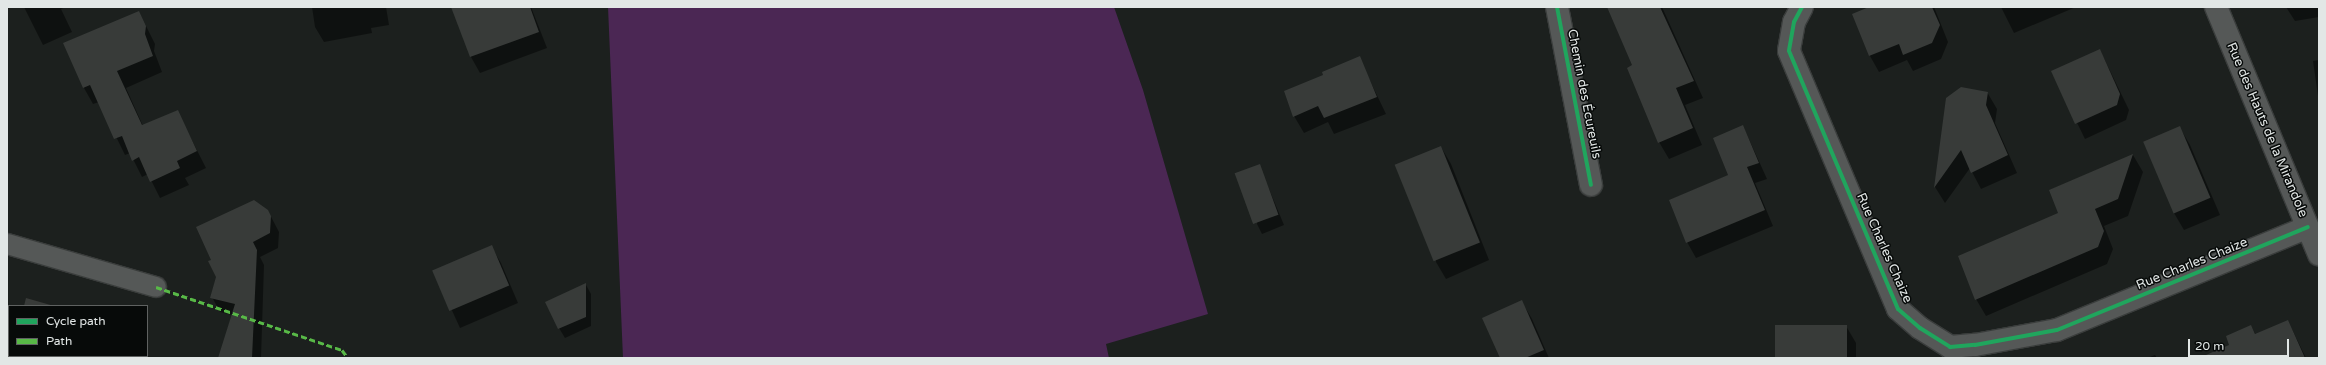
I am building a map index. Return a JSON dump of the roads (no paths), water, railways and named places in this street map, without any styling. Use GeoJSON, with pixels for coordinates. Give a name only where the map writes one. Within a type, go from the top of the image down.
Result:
{"type":"FeatureCollection","features":[{"type":"Feature","properties":{"kind":"street","name":"Chemin des Écureuils"},"geometry":{"type":"LineString","coordinates":[[1557,7],[1591,185]]}},
{"type":"Feature","properties":{"kind":"street","name":"Rue Charles Chaize"},"geometry":{"type":"LineString","coordinates":[[1802,7],[1794,22],[1789,50],[1898,309],[1920,328],[1950,347],[1975,345],[2058,330],[2308,227]]}},
{"type":"Feature","properties":{"kind":"street","name":"Rue des Hauts de la Mirandole"},"geometry":{"type":"LineString","coordinates":[[2216,7],[2319,254]]}},
{"type":"Feature","properties":{"kind":"lane"},"geometry":{"type":"LineString","coordinates":[[7,244],[156,287]]}}]}
